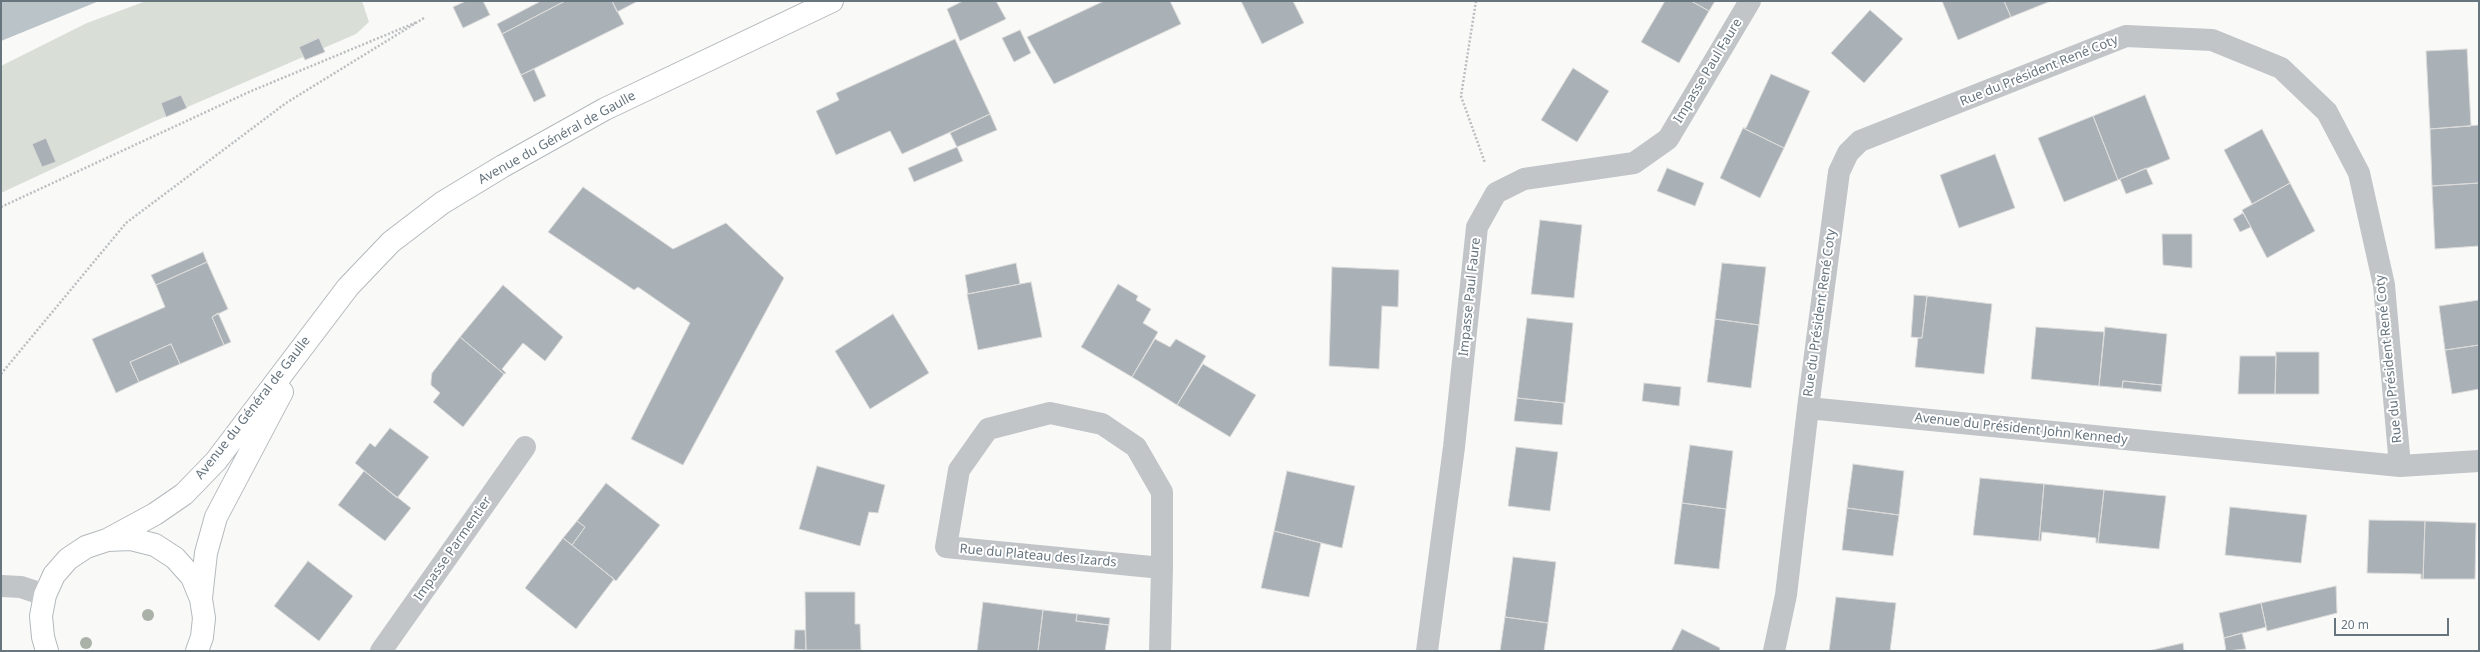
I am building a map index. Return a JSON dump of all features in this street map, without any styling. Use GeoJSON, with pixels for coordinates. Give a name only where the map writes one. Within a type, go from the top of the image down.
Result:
{"type":"FeatureCollection","features":[{"type":"Feature","properties":{"kind":"main road","name":"Avenue du Général de Gaulle"},"geometry":{"type":"LineString","coordinates":[[107,540],[154,514],[184,494],[216,461],[348,287],[391,242],[442,203],[503,166],[605,109],[832,1]]}},
{"type":"Feature","properties":{"kind":"main road","name":"Avenue du Général de Gaulle"},"geometry":{"type":"LineString","coordinates":[[201,599],[206,553],[216,517],[234,478],[318,326]]}},
{"type":"Feature","properties":{"kind":"main road"},"geometry":{"type":"LineString","coordinates":[[47,651],[43,637],[41,616],[45,595],[54,575],[68,559],[86,547],[107,540],[131,539],[155,545],[175,558],[188,572],[201,599],[204,618],[202,637],[197,651]]}},
{"type":"Feature","properties":{"kind":"street","name":"Impasse Paul Faure"},"geometry":{"type":"LineString","coordinates":[[1427,651],[1454,447],[1478,227],[1496,193],[1524,179],[1634,163],[1668,138],[1750,1]]}},
{"type":"Feature","properties":{"kind":"street","name":"Rue du Président René Coty"},"geometry":{"type":"LineString","coordinates":[[1808,408],[1839,172],[1848,153],[1860,141],[2126,36],[2212,40],[2282,68],[2328,112],[2359,173],[2384,285],[2400,466]]}},
{"type":"Feature","properties":{"kind":"street","name":"Avenue du Président John Kennedy"},"geometry":{"type":"LineString","coordinates":[[1808,408],[2400,466],[2479,461]]}},
{"type":"Feature","properties":{"kind":"street"},"geometry":{"type":"LineString","coordinates":[[1774,651],[1786,595],[1808,408]]}},
{"type":"Feature","properties":{"kind":"street","name":"Rue du Plateau des Izards"},"geometry":{"type":"LineString","coordinates":[[1160,651],[1162,568],[1162,492],[1136,447],[1102,424],[1050,413],[988,430],[959,470],[946,547],[1162,568]]}},
{"type":"Feature","properties":{"kind":"street","name":"Impasse Parmentier"},"geometry":{"type":"LineString","coordinates":[[381,651],[525,446]]}},
{"type":"Feature","properties":{"kind":"street"},"geometry":{"type":"LineString","coordinates":[[1,586],[21,587],[45,595]]}},
{"type":"Feature","properties":{"kind":"path"},"geometry":{"type":"LineString","coordinates":[[1476,1],[1461,96],[1496,193]]}},
{"type":"Feature","properties":{"kind":"path"},"geometry":{"type":"LineString","coordinates":[[1,207],[249,92],[424,18],[286,103],[126,223],[1,374]]}},
{"type":"Feature","properties":{"kind":"shaded area"},"geometry":{"type":"Polygon","coordinates":[[[1,1],[99,1],[1,41],[1,1]]]}},
{"type":"Feature","properties":{"kind":"shaded area"},"geometry":{"type":"Polygon","coordinates":[[[146,1],[362,1],[369,22],[356,34],[153,122],[1,193],[1,66],[87,23],[146,1]]]}},
{"type":"Feature","properties":{"kind":"building"},"geometry":{"type":"Polygon","coordinates":[[[466,1],[483,1],[490,15],[463,28],[453,7],[466,1]]]}},
{"type":"Feature","properties":{"kind":"building"},"geometry":{"type":"Polygon","coordinates":[[[541,1],[565,1],[502,34],[497,24],[541,1]]]}},
{"type":"Feature","properties":{"kind":"building"},"geometry":{"type":"Polygon","coordinates":[[[565,1],[612,1],[624,24],[521,75],[502,34],[565,1]]]}},
{"type":"Feature","properties":{"kind":"building"},"geometry":{"type":"Polygon","coordinates":[[[612,1],[638,1],[617,12],[612,1]]]}},
{"type":"Feature","properties":{"kind":"building"},"geometry":{"type":"Polygon","coordinates":[[[963,1],[996,1],[1006,19],[960,41],[947,9],[963,1]]]}},
{"type":"Feature","properties":{"kind":"building"},"geometry":{"type":"Polygon","coordinates":[[[1104,1],[1170,1],[1181,24],[1054,84],[1027,37],[1104,1]]]}},
{"type":"Feature","properties":{"kind":"building"},"geometry":{"type":"Polygon","coordinates":[[[1241,1],[1293,1],[1304,23],[1262,44],[1241,1]]]}},
{"type":"Feature","properties":{"kind":"building"},"geometry":{"type":"Polygon","coordinates":[[[1665,1],[1691,1],[1709,11],[1679,63],[1641,42],[1665,1]]]}},
{"type":"Feature","properties":{"kind":"building"},"geometry":{"type":"Polygon","coordinates":[[[1691,1],[1715,1],[1709,11],[1691,1]]]}},
{"type":"Feature","properties":{"kind":"building"},"geometry":{"type":"Polygon","coordinates":[[[1942,1],[2004,1],[2011,17],[1958,40],[1942,1]]]}},
{"type":"Feature","properties":{"kind":"building"},"geometry":{"type":"Polygon","coordinates":[[[2004,1],[2051,1],[2011,17],[2004,1]]]}},
{"type":"Feature","properties":{"kind":"building"},"geometry":{"type":"Polygon","coordinates":[[[1870,10],[1903,39],[1864,83],[1831,53],[1870,10]]]}},
{"type":"Feature","properties":{"kind":"building"},"geometry":{"type":"Polygon","coordinates":[[[1020,30],[1031,53],[1014,62],[1002,38],[1020,30]]]}},
{"type":"Feature","properties":{"kind":"building"},"geometry":{"type":"Polygon","coordinates":[[[319,38],[325,52],[305,60],[299,47],[319,38]]]}},
{"type":"Feature","properties":{"kind":"building"},"geometry":{"type":"Polygon","coordinates":[[[955,39],[990,114],[902,154],[890,131],[836,155],[816,111],[839,100],[836,93],[955,39]]]}},
{"type":"Feature","properties":{"kind":"building"},"geometry":{"type":"Polygon","coordinates":[[[2467,49],[2471,126],[2430,129],[2426,51],[2467,49]]]}},
{"type":"Feature","properties":{"kind":"building"},"geometry":{"type":"Polygon","coordinates":[[[1573,68],[1609,91],[1577,142],[1541,120],[1573,68]]]}},
{"type":"Feature","properties":{"kind":"building"},"geometry":{"type":"Polygon","coordinates":[[[534,69],[546,96],[534,102],[521,75],[534,69]]]}},
{"type":"Feature","properties":{"kind":"building"},"geometry":{"type":"Polygon","coordinates":[[[1771,74],[1810,91],[1784,148],[1743,128],[1746,128],[1771,74]]]}},
{"type":"Feature","properties":{"kind":"building"},"geometry":{"type":"Polygon","coordinates":[[[181,95],[187,108],[166,117],[161,103],[181,95]]]}},
{"type":"Feature","properties":{"kind":"building"},"geometry":{"type":"Polygon","coordinates":[[[2145,95],[2170,159],[2118,180],[2093,116],[2145,95]]]}},
{"type":"Feature","properties":{"kind":"building"},"geometry":{"type":"Polygon","coordinates":[[[990,114],[997,130],[957,147],[950,133],[990,114]]]}},
{"type":"Feature","properties":{"kind":"building"},"geometry":{"type":"Polygon","coordinates":[[[2093,116],[2118,180],[2064,202],[2038,138],[2093,116]]]}},
{"type":"Feature","properties":{"kind":"building"},"geometry":{"type":"Polygon","coordinates":[[[2479,125],[2479,183],[2432,186],[2430,129],[2479,125]]]}},
{"type":"Feature","properties":{"kind":"building"},"geometry":{"type":"Polygon","coordinates":[[[1743,128],[1784,148],[1760,198],[1720,178],[1743,128]]]}},
{"type":"Feature","properties":{"kind":"building"},"geometry":{"type":"Polygon","coordinates":[[[2262,129],[2290,183],[2252,204],[2224,150],[2262,129]]]}},
{"type":"Feature","properties":{"kind":"building"},"geometry":{"type":"Polygon","coordinates":[[[46,138],[56,162],[42,167],[32,144],[46,138]]]}},
{"type":"Feature","properties":{"kind":"building"},"geometry":{"type":"Polygon","coordinates":[[[957,147],[963,161],[914,182],[908,168],[957,147]]]}},
{"type":"Feature","properties":{"kind":"building"},"geometry":{"type":"Polygon","coordinates":[[[1995,154],[2015,208],[1959,228],[1940,175],[1995,154]]]}},
{"type":"Feature","properties":{"kind":"building"},"geometry":{"type":"Polygon","coordinates":[[[1667,168],[1704,183],[1695,206],[1657,191],[1667,168]]]}},
{"type":"Feature","properties":{"kind":"building"},"geometry":{"type":"Polygon","coordinates":[[[2146,168],[2153,184],[2126,194],[2120,179],[2146,168]]]}},
{"type":"Feature","properties":{"kind":"building"},"geometry":{"type":"Polygon","coordinates":[[[2290,183],[2315,231],[2267,258],[2242,210],[2290,183]]]}},
{"type":"Feature","properties":{"kind":"building"},"geometry":{"type":"Polygon","coordinates":[[[2479,183],[2479,246],[2435,249],[2432,186],[2479,183]]]}},
{"type":"Feature","properties":{"kind":"building"},"geometry":{"type":"Polygon","coordinates":[[[583,187],[673,249],[726,223],[784,278],[683,465],[631,439],[690,323],[638,287],[634,290],[548,232],[583,187]]]}},
{"type":"Feature","properties":{"kind":"building"},"geometry":{"type":"Polygon","coordinates":[[[2243,213],[2251,227],[2240,232],[2233,219],[2243,213]]]}},
{"type":"Feature","properties":{"kind":"building"},"geometry":{"type":"Polygon","coordinates":[[[1540,220],[1582,225],[1574,298],[1531,294],[1540,220]]]}},
{"type":"Feature","properties":{"kind":"building"},"geometry":{"type":"Polygon","coordinates":[[[2162,234],[2192,234],[2192,268],[2163,265],[2162,234]]]}},
{"type":"Feature","properties":{"kind":"building"},"geometry":{"type":"Polygon","coordinates":[[[203,252],[207,262],[156,285],[151,275],[203,252]]]}},
{"type":"Feature","properties":{"kind":"building"},"geometry":{"type":"Polygon","coordinates":[[[207,262],[228,309],[212,317],[224,345],[180,364],[171,344],[130,362],[139,382],[116,393],[92,339],[165,307],[156,285],[207,262]]]}},
{"type":"Feature","properties":{"kind":"building"},"geometry":{"type":"Polygon","coordinates":[[[1016,263],[1020,284],[968,294],[965,275],[1016,263]]]}},
{"type":"Feature","properties":{"kind":"building"},"geometry":{"type":"Polygon","coordinates":[[[1722,263],[1766,267],[1759,325],[1715,319],[1722,263]]]}},
{"type":"Feature","properties":{"kind":"building"},"geometry":{"type":"Polygon","coordinates":[[[1332,267],[1399,270],[1398,307],[1382,306],[1379,369],[1329,366],[1332,267]]]}},
{"type":"Feature","properties":{"kind":"building"},"geometry":{"type":"Polygon","coordinates":[[[1031,282],[1042,337],[978,350],[967,294],[1031,282]]]}},
{"type":"Feature","properties":{"kind":"building"},"geometry":{"type":"Polygon","coordinates":[[[1118,284],[1138,296],[1136,300],[1151,309],[1143,323],[1158,332],[1132,377],[1081,347],[1118,284]]]}},
{"type":"Feature","properties":{"kind":"building"},"geometry":{"type":"Polygon","coordinates":[[[503,285],[563,337],[545,361],[523,343],[502,369],[506,373],[504,374],[460,337],[503,285]]]}},
{"type":"Feature","properties":{"kind":"building"},"geometry":{"type":"Polygon","coordinates":[[[1914,295],[1927,296],[1922,338],[1911,337],[1914,295]]]}},
{"type":"Feature","properties":{"kind":"building"},"geometry":{"type":"Polygon","coordinates":[[[1927,296],[1992,304],[1984,374],[1915,367],[1918,338],[1922,338],[1927,296]]]}},
{"type":"Feature","properties":{"kind":"building"},"geometry":{"type":"Polygon","coordinates":[[[2479,300],[2479,345],[2445,350],[2439,306],[2479,300]]]}},
{"type":"Feature","properties":{"kind":"building"},"geometry":{"type":"Polygon","coordinates":[[[218,313],[231,342],[224,345],[212,317],[218,313]]]}},
{"type":"Feature","properties":{"kind":"building"},"geometry":{"type":"Polygon","coordinates":[[[893,314],[929,373],[870,409],[835,351],[893,314]]]}},
{"type":"Feature","properties":{"kind":"building"},"geometry":{"type":"Polygon","coordinates":[[[1527,318],[1573,323],[1565,403],[1517,398],[1527,318]]]}},
{"type":"Feature","properties":{"kind":"building"},"geometry":{"type":"Polygon","coordinates":[[[1715,319],[1759,325],[1751,388],[1707,382],[1715,319]]]}},
{"type":"Feature","properties":{"kind":"building"},"geometry":{"type":"Polygon","coordinates":[[[2036,327],[2104,332],[2099,386],[2031,379],[2036,327]]]}},
{"type":"Feature","properties":{"kind":"building"},"geometry":{"type":"Polygon","coordinates":[[[2105,327],[2167,334],[2162,385],[2123,381],[2122,388],[2099,386],[2105,327]]]}},
{"type":"Feature","properties":{"kind":"building"},"geometry":{"type":"Polygon","coordinates":[[[460,337],[504,374],[463,427],[433,402],[440,393],[431,385],[432,373],[460,337]]]}},
{"type":"Feature","properties":{"kind":"building"},"geometry":{"type":"Polygon","coordinates":[[[1155,339],[1170,347],[1176,339],[1206,356],[1177,405],[1132,377],[1155,339]]]}},
{"type":"Feature","properties":{"kind":"building"},"geometry":{"type":"Polygon","coordinates":[[[171,344],[180,364],[139,382],[130,362],[171,344]]]}},
{"type":"Feature","properties":{"kind":"building"},"geometry":{"type":"Polygon","coordinates":[[[2479,345],[2479,389],[2452,394],[2445,350],[2479,345]]]}},
{"type":"Feature","properties":{"kind":"building"},"geometry":{"type":"Polygon","coordinates":[[[2276,352],[2319,352],[2319,394],[2275,394],[2276,352]]]}},
{"type":"Feature","properties":{"kind":"building"},"geometry":{"type":"Polygon","coordinates":[[[2240,356],[2276,356],[2275,394],[2238,394],[2240,356]]]}},
{"type":"Feature","properties":{"kind":"building"},"geometry":{"type":"Polygon","coordinates":[[[1203,364],[1256,395],[1230,437],[1177,405],[1203,364]]]}},
{"type":"Feature","properties":{"kind":"building"},"geometry":{"type":"Polygon","coordinates":[[[2123,381],[2162,385],[2161,392],[2122,388],[2123,381]]]}},
{"type":"Feature","properties":{"kind":"building"},"geometry":{"type":"Polygon","coordinates":[[[1644,383],[1681,387],[1679,406],[1642,401],[1644,383]]]}},
{"type":"Feature","properties":{"kind":"building"},"geometry":{"type":"Polygon","coordinates":[[[1517,398],[1564,403],[1562,425],[1514,421],[1517,398]]]}},
{"type":"Feature","properties":{"kind":"building"},"geometry":{"type":"Polygon","coordinates":[[[390,428],[429,457],[397,498],[355,463],[370,443],[375,447],[390,428]]]}},
{"type":"Feature","properties":{"kind":"building"},"geometry":{"type":"Polygon","coordinates":[[[1690,445],[1733,451],[1726,509],[1682,503],[1690,445]]]}},
{"type":"Feature","properties":{"kind":"building"},"geometry":{"type":"Polygon","coordinates":[[[1516,447],[1558,452],[1550,511],[1508,506],[1516,447]]]}},
{"type":"Feature","properties":{"kind":"building"},"geometry":{"type":"Polygon","coordinates":[[[1853,464],[1904,471],[1899,515],[1847,508],[1853,464]]]}},
{"type":"Feature","properties":{"kind":"building"},"geometry":{"type":"Polygon","coordinates":[[[817,466],[885,485],[878,513],[869,512],[860,546],[799,529],[817,466]]]}},
{"type":"Feature","properties":{"kind":"building"},"geometry":{"type":"Polygon","coordinates":[[[364,471],[411,508],[385,541],[338,505],[364,471]]]}},
{"type":"Feature","properties":{"kind":"building"},"geometry":{"type":"Polygon","coordinates":[[[1287,471],[1355,486],[1342,548],[1274,531],[1287,471]]]}},
{"type":"Feature","properties":{"kind":"building"},"geometry":{"type":"Polygon","coordinates":[[[1980,478],[2044,484],[2039,541],[1973,535],[1980,478]]]}},
{"type":"Feature","properties":{"kind":"building"},"geometry":{"type":"Polygon","coordinates":[[[606,483],[660,525],[616,581],[572,545],[585,527],[577,521],[606,483]]]}},
{"type":"Feature","properties":{"kind":"building"},"geometry":{"type":"Polygon","coordinates":[[[2044,484],[2104,490],[2098,543],[2096,543],[2096,538],[2042,532],[2041,541],[2039,541],[2044,484]]]}},
{"type":"Feature","properties":{"kind":"building"},"geometry":{"type":"Polygon","coordinates":[[[2104,490],[2166,496],[2159,549],[2098,543],[2104,490]]]}},
{"type":"Feature","properties":{"kind":"building"},"geometry":{"type":"Polygon","coordinates":[[[1682,503],[1726,509],[1719,569],[1674,564],[1682,503]]]}},
{"type":"Feature","properties":{"kind":"building"},"geometry":{"type":"Polygon","coordinates":[[[2230,507],[2307,515],[2301,563],[2225,555],[2230,507]]]}},
{"type":"Feature","properties":{"kind":"building"},"geometry":{"type":"Polygon","coordinates":[[[1847,508],[1899,515],[1893,556],[1842,550],[1847,508]]]}},
{"type":"Feature","properties":{"kind":"building"},"geometry":{"type":"Polygon","coordinates":[[[2369,520],[2425,521],[2423,579],[2421,579],[2421,574],[2367,573],[2369,520]]]}},
{"type":"Feature","properties":{"kind":"building"},"geometry":{"type":"Polygon","coordinates":[[[577,521],[585,527],[572,545],[563,538],[577,521]]]}},
{"type":"Feature","properties":{"kind":"building"},"geometry":{"type":"Polygon","coordinates":[[[2425,521],[2476,523],[2475,579],[2423,579],[2425,521]]]}},
{"type":"Feature","properties":{"kind":"building"},"geometry":{"type":"Polygon","coordinates":[[[1274,531],[1321,543],[1309,597],[1261,588],[1274,531]]]}},
{"type":"Feature","properties":{"kind":"building"},"geometry":{"type":"Polygon","coordinates":[[[563,538],[614,579],[576,629],[525,588],[563,538]]]}},
{"type":"Feature","properties":{"kind":"building"},"geometry":{"type":"Polygon","coordinates":[[[1513,557],[1556,562],[1548,623],[1505,617],[1513,557]]]}},
{"type":"Feature","properties":{"kind":"building"},"geometry":{"type":"Polygon","coordinates":[[[308,561],[353,596],[319,641],[274,606],[308,561]]]}},
{"type":"Feature","properties":{"kind":"building"},"geometry":{"type":"Polygon","coordinates":[[[2336,586],[2337,613],[2267,631],[2261,603],[2336,586]]]}},
{"type":"Feature","properties":{"kind":"building"},"geometry":{"type":"Polygon","coordinates":[[[805,592],[855,592],[855,624],[860,624],[861,650],[806,650],[805,592]]]}},
{"type":"Feature","properties":{"kind":"building"},"geometry":{"type":"Polygon","coordinates":[[[1836,597],[1896,603],[1890,651],[1829,651],[1836,597]]]}},
{"type":"Feature","properties":{"kind":"building"},"geometry":{"type":"Polygon","coordinates":[[[983,602],[1043,610],[1038,651],[977,651],[983,602]]]}},
{"type":"Feature","properties":{"kind":"building"},"geometry":{"type":"Polygon","coordinates":[[[2261,603],[2266,627],[2224,638],[2219,613],[2261,603]]]}},
{"type":"Feature","properties":{"kind":"building"},"geometry":{"type":"Polygon","coordinates":[[[1043,610],[1077,614],[1076,621],[1109,625],[1105,651],[1038,651],[1043,610]]]}},
{"type":"Feature","properties":{"kind":"building"},"geometry":{"type":"Polygon","coordinates":[[[1077,614],[1110,618],[1109,625],[1076,621],[1077,614]]]}},
{"type":"Feature","properties":{"kind":"building"},"geometry":{"type":"Polygon","coordinates":[[[1505,617],[1548,623],[1544,651],[1500,651],[1505,617]]]}},
{"type":"Feature","properties":{"kind":"building"},"geometry":{"type":"Polygon","coordinates":[[[1682,629],[1720,648],[1719,651],[1671,651],[1682,629]]]}},
{"type":"Feature","properties":{"kind":"building"},"geometry":{"type":"Polygon","coordinates":[[[795,630],[805,630],[806,650],[794,649],[795,630]]]}},
{"type":"Feature","properties":{"kind":"building"},"geometry":{"type":"Polygon","coordinates":[[[2242,633],[2246,649],[2226,651],[2224,638],[2242,633]]]}},
{"type":"Feature","properties":{"kind":"building"},"geometry":{"type":"Polygon","coordinates":[[[2183,643],[2184,651],[2148,651],[2183,643]]]}}]}
